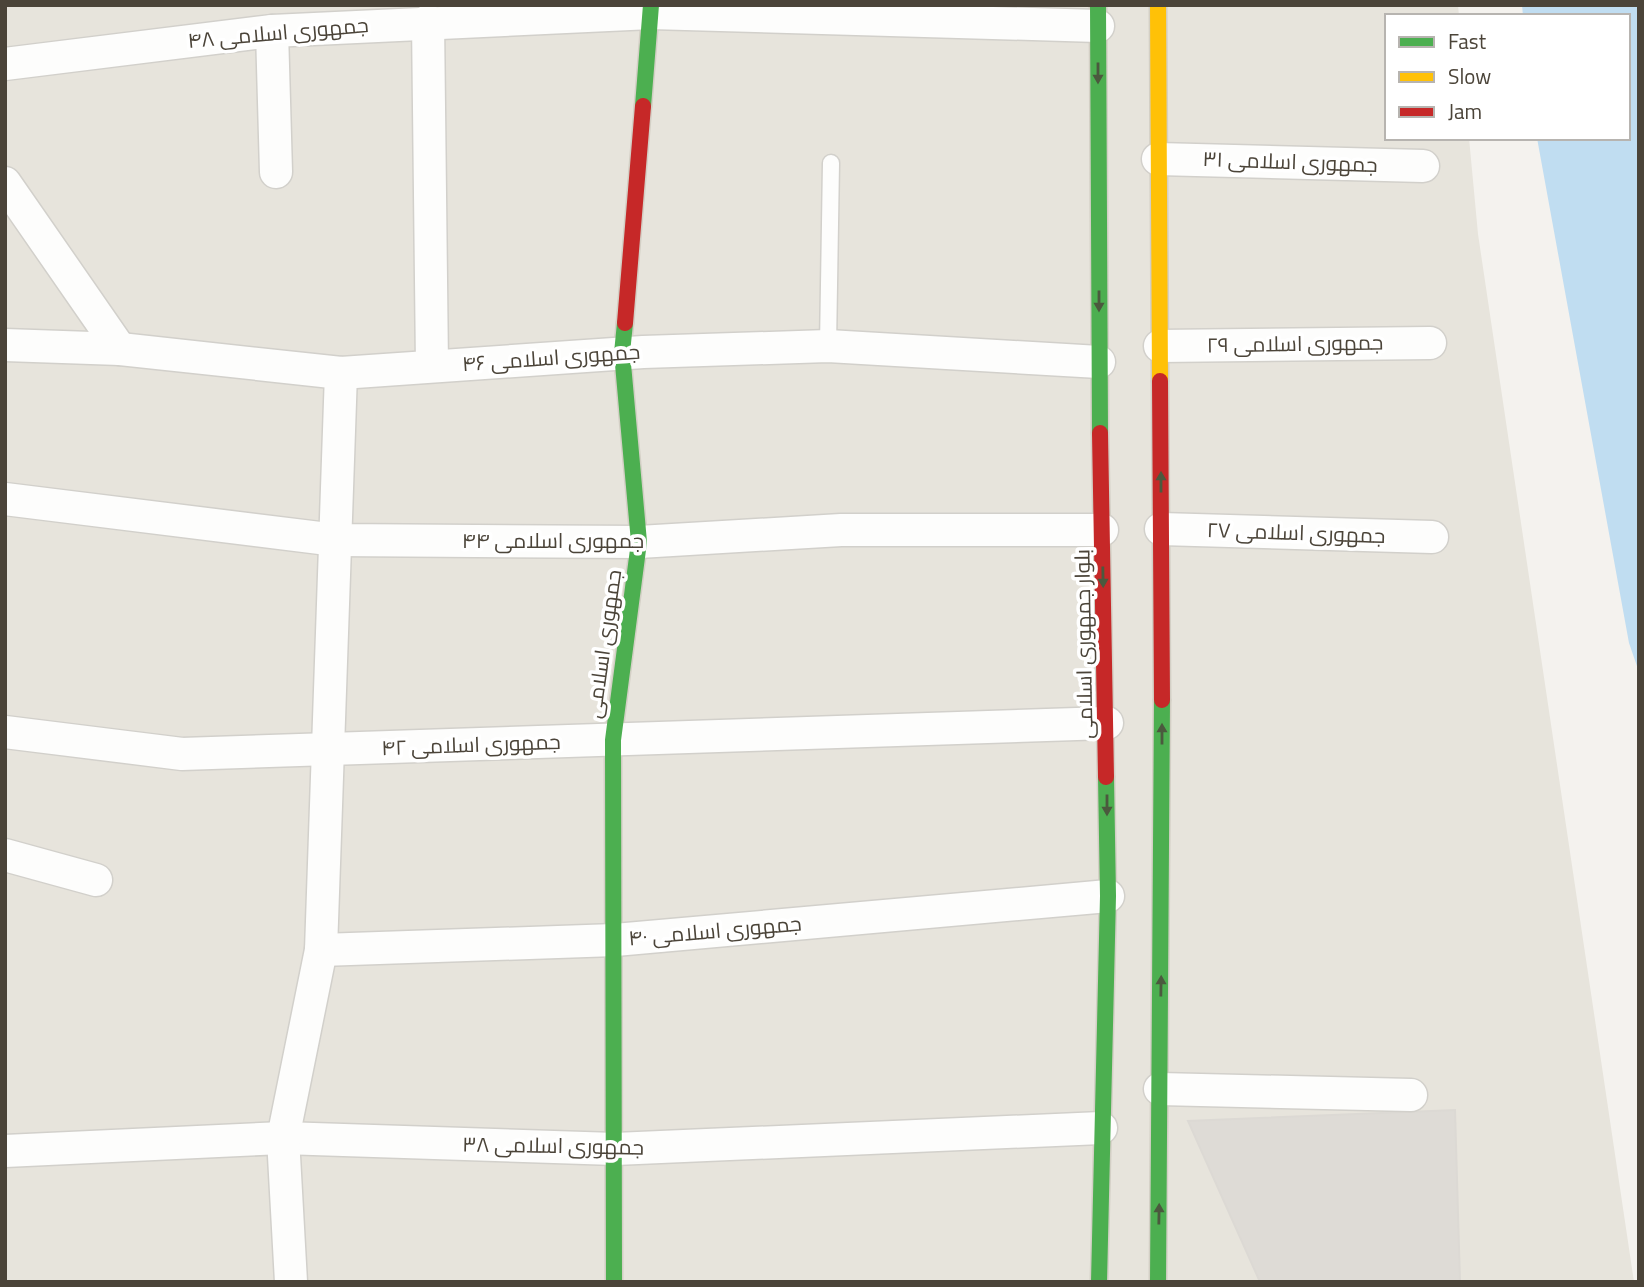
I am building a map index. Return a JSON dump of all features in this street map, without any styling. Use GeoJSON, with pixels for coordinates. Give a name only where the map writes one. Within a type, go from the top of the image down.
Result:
{"type":"FeatureCollection","features":[{"type":"Feature","properties":{"kind":"main road"},"geometry":{"type":"LineString","coordinates":[[1158,5],[1161,529],[1158,1282]]}},
{"type":"Feature","properties":{"kind":"main road","name":"جمهوری اسلامی"},"geometry":{"type":"LineString","coordinates":[[614,1282],[613,740],[639,542],[622,353],[651,9]]}},
{"type":"Feature","properties":{"kind":"main road","name":"بلوار جمهوری اسلامی"},"geometry":{"type":"LineString","coordinates":[[1098,16],[1099,362],[1108,896],[1099,1282]]}},
{"type":"Feature","properties":{"kind":"main road"},"geometry":{"type":"LineString","coordinates":[[1158,1257],[1175,1282]]}},
{"type":"Feature","properties":{"kind":"street","name":"جمهوری اسلامی ۴۸"},"geometry":{"type":"LineString","coordinates":[[5,64],[272,31],[651,9],[1098,16]]}},
{"type":"Feature","properties":{"kind":"street"},"geometry":{"type":"LineString","coordinates":[[428,21],[432,366]]}},
{"type":"Feature","properties":{"kind":"street"},"geometry":{"type":"LineString","coordinates":[[272,31],[276,172]]}},
{"type":"Feature","properties":{"kind":"street","name":"جمهوری اسلامی ۳۱"},"geometry":{"type":"LineString","coordinates":[[1158,159],[1423,166]]}},
{"type":"Feature","properties":{"kind":"street"},"geometry":{"type":"LineString","coordinates":[[5,183],[120,349]]}},
{"type":"Feature","properties":{"kind":"street","name":"جمهوری اسلامی ۲۹"},"geometry":{"type":"LineString","coordinates":[[1160,346],[1430,343]]}},
{"type":"Feature","properties":{"kind":"street","name":"جمهوری اسلامی ۴۶"},"geometry":{"type":"LineString","coordinates":[[5,345],[120,349],[341,373],[622,353],[828,346],[1099,362]]}},
{"type":"Feature","properties":{"kind":"street"},"geometry":{"type":"LineString","coordinates":[[291,1282],[283,1138],[321,950],[341,373]]}},
{"type":"Feature","properties":{"kind":"street","name":"جمهوری اسلامی ۴۴"},"geometry":{"type":"LineString","coordinates":[[5,499],[336,540],[639,542],[842,530],[1102,530]]}},
{"type":"Feature","properties":{"kind":"street","name":"جمهوری اسلامی ۲۷"},"geometry":{"type":"LineString","coordinates":[[1161,529],[1432,537]]}},
{"type":"Feature","properties":{"kind":"street","name":"جمهوری اسلامی ۴۲"},"geometry":{"type":"LineString","coordinates":[[5,732],[182,754],[1107,723]]}},
{"type":"Feature","properties":{"kind":"street"},"geometry":{"type":"LineString","coordinates":[[5,855],[96,880]]}},
{"type":"Feature","properties":{"kind":"street","name":"جمهوری اسلامی ۴۰"},"geometry":{"type":"LineString","coordinates":[[321,950],[615,940],[1108,896]]}},
{"type":"Feature","properties":{"kind":"street"},"geometry":{"type":"LineString","coordinates":[[1160,1089],[1411,1095]]}},
{"type":"Feature","properties":{"kind":"street","name":"جمهوری اسلامی ۳۸"},"geometry":{"type":"LineString","coordinates":[[5,1151],[283,1138],[615,1149],[1101,1128]]}},
{"type":"Feature","properties":{"kind":"lane"},"geometry":{"type":"LineString","coordinates":[[828,346],[831,163]]}},
{"type":"Feature","properties":{"kind":"shaded area"},"geometry":{"type":"Polygon","coordinates":[[[5,5],[1458,5],[1459,14],[1385,14],[1385,140],[1469,140],[1478,234],[1634,1282],[5,1282],[5,5]]]}},
{"type":"Feature","properties":{"kind":"water"},"geometry":{"type":"Polygon","coordinates":[[[1522,5],[1639,5],[1639,672],[1629,643],[1537,140],[1630,140],[1630,14],[1523,14],[1522,5]]]}},
{"type":"Feature","properties":{"kind":"building"},"geometry":{"type":"Polygon","coordinates":[[[1455,1110],[1460,1282],[1260,1282],[1188,1121],[1455,1110]]]}},
{"type":"Feature","properties":{"kind":"traffic: fast"},"geometry":{"type":"LineString","coordinates":[[643,106],[651,5]]}},
{"type":"Feature","properties":{"kind":"traffic: fast"},"geometry":{"type":"LineString","coordinates":[[1098,5],[1100,433]]}},
{"type":"Feature","properties":{"kind":"traffic: fast"},"geometry":{"type":"LineString","coordinates":[[614,1282],[613,740],[639,542],[622,353],[625,323]]}},
{"type":"Feature","properties":{"kind":"traffic: fast"},"geometry":{"type":"LineString","coordinates":[[1158,1282],[1162,700]]}},
{"type":"Feature","properties":{"kind":"traffic: fast"},"geometry":{"type":"LineString","coordinates":[[1099,1282],[1108,896],[1106,777]]}},
{"type":"Feature","properties":{"kind":"traffic: slow"},"geometry":{"type":"LineString","coordinates":[[1158,5],[1160,381]]}},
{"type":"Feature","properties":{"kind":"traffic: jam"},"geometry":{"type":"LineString","coordinates":[[625,323],[643,106]]}},
{"type":"Feature","properties":{"kind":"traffic: jam"},"geometry":{"type":"LineString","coordinates":[[1160,381],[1162,700]]}},
{"type":"Feature","properties":{"kind":"traffic: jam"},"geometry":{"type":"LineString","coordinates":[[1100,433],[1106,777]]}}]}
